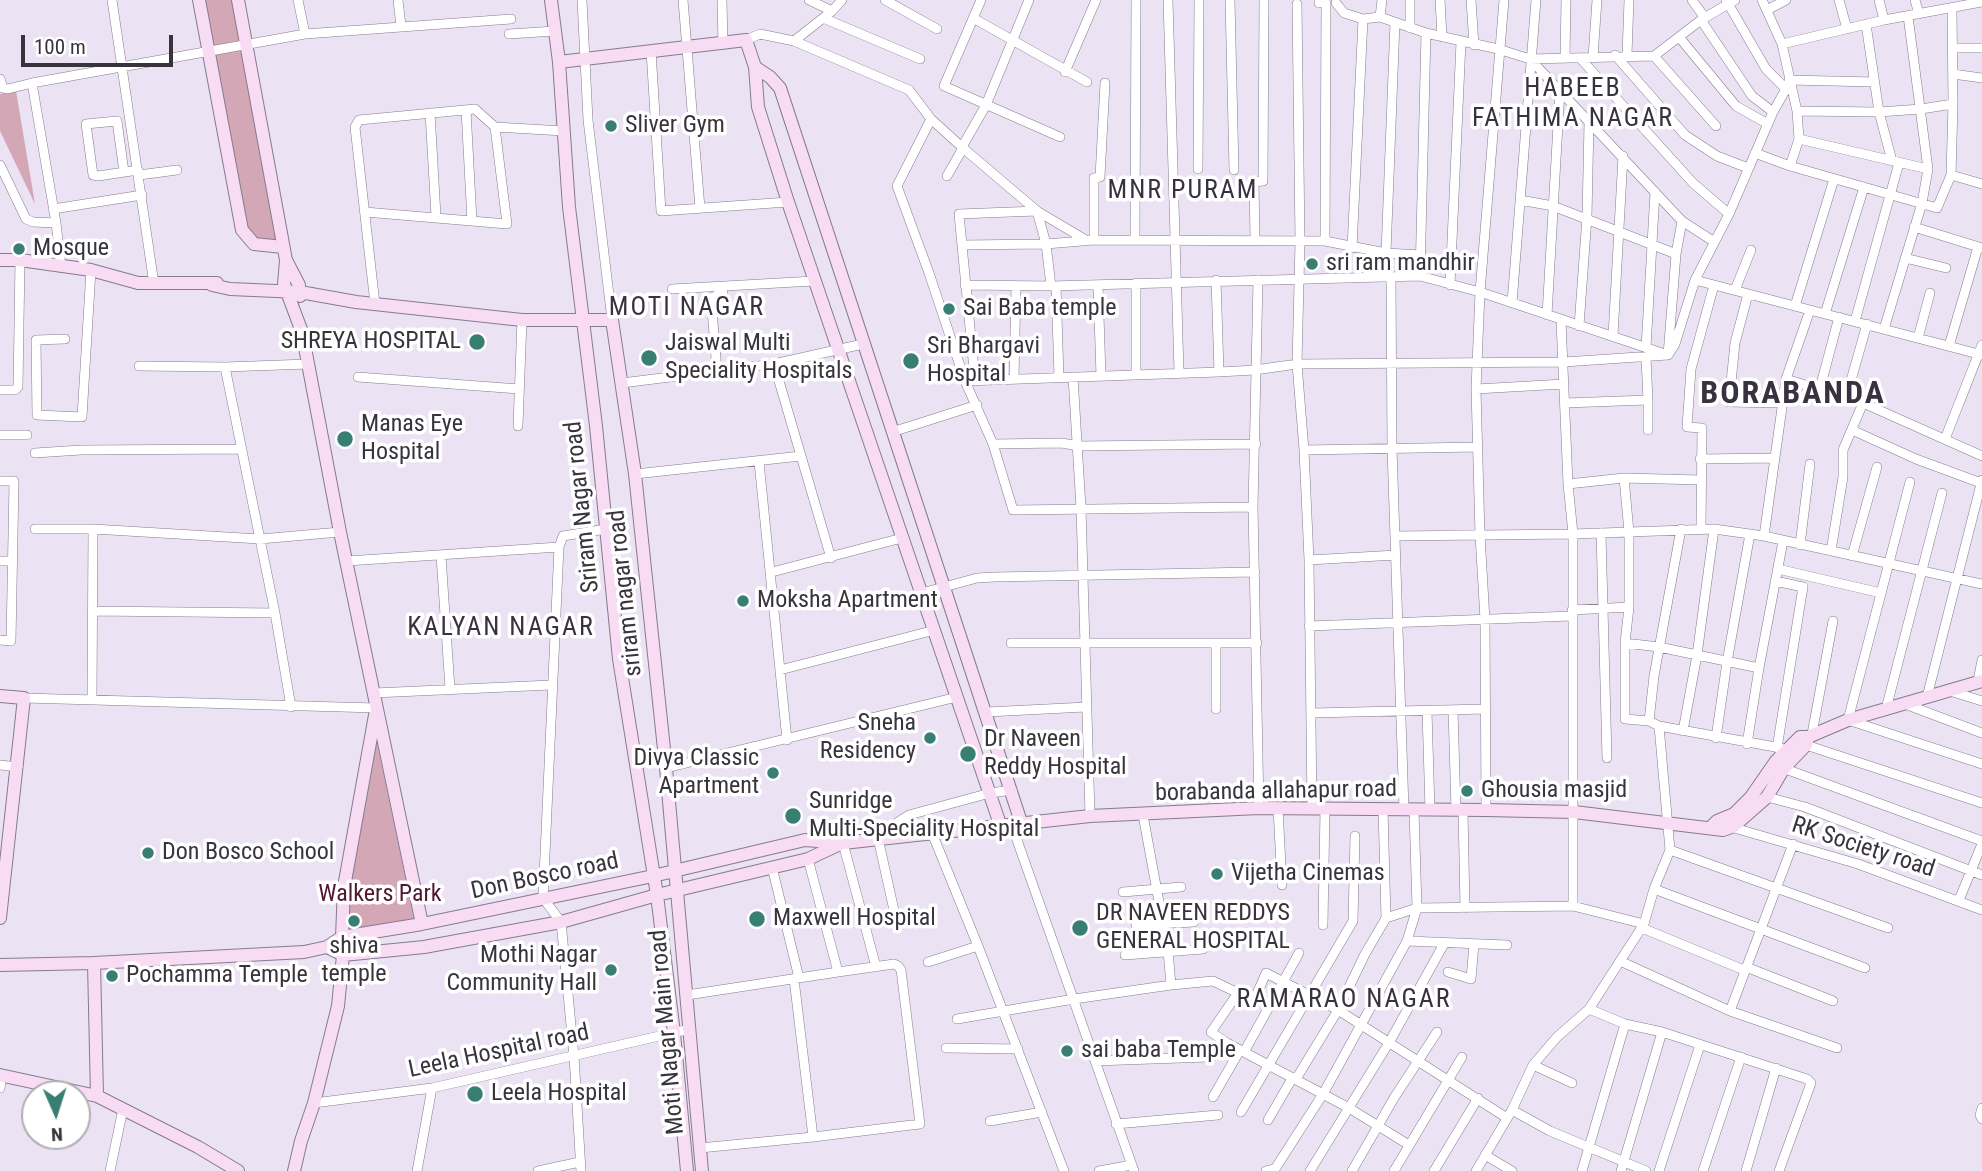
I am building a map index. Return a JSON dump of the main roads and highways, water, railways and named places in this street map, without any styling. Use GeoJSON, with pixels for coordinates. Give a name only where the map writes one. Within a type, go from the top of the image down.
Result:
{"type":"FeatureCollection","features":[{"type":"Feature","properties":{"kind":"main road"},"geometry":{"type":"LineString","coordinates":[[199,0],[242,230],[254,244],[284,254]]}},
{"type":"Feature","properties":{"kind":"main road"},"geometry":{"type":"LineString","coordinates":[[238,0],[284,254],[422,924]]}},
{"type":"Feature","properties":{"kind":"main road","name":"Sriram Nagar road"},"geometry":{"type":"LineString","coordinates":[[551,0],[559,62],[569,207],[584,322],[619,659],[657,895]]}},
{"type":"Feature","properties":{"kind":"main road"},"geometry":{"type":"LineString","coordinates":[[559,62],[746,40],[755,66],[758,107],[814,281],[989,793],[1011,823]]}},
{"type":"Feature","properties":{"kind":"main road"},"geometry":{"type":"LineString","coordinates":[[755,66],[771,77],[780,88],[1012,790],[1011,823]]}},
{"type":"Feature","properties":{"kind":"main road"},"geometry":{"type":"LineString","coordinates":[[0,260],[61,266],[154,284],[212,285],[230,280],[292,288],[336,289],[375,304],[522,320],[584,322]]}},
{"type":"Feature","properties":{"kind":"main road","name":"sriram nagar road"},"geometry":{"type":"LineString","coordinates":[[584,322],[612,320],[635,474],[677,890]]}},
{"type":"Feature","properties":{"kind":"main road"},"geometry":{"type":"LineString","coordinates":[[1710,828],[1717,821],[1734,814],[1778,767],[1809,739],[1848,720],[1980,681]]}},
{"type":"Feature","properties":{"kind":"main road"},"geometry":{"type":"LineString","coordinates":[[0,696],[24,698],[0,918]]}},
{"type":"Feature","properties":{"kind":"main road"},"geometry":{"type":"LineString","coordinates":[[294,1171],[338,1006],[344,955],[344,887],[376,708]]}},
{"type":"Feature","properties":{"kind":"main road"},"geometry":{"type":"LineString","coordinates":[[1778,767],[1782,748],[1800,737],[1809,739]]}},
{"type":"Feature","properties":{"kind":"main road","name":"borabanda allahapur road"},"geometry":{"type":"LineString","coordinates":[[653,876],[805,840],[843,843],[1090,816],[1259,808],[1574,812],[1723,830],[1731,827],[1767,797],[1778,767]]}},
{"type":"Feature","properties":{"kind":"main road","name":"borabanda allahapur road"},"geometry":{"type":"LineString","coordinates":[[657,895],[808,859],[843,843]]}},
{"type":"Feature","properties":{"kind":"main road","name":"Don Bosco road"},"geometry":{"type":"LineString","coordinates":[[327,947],[342,937],[422,924],[653,876]]}},
{"type":"Feature","properties":{"kind":"main road","name":"Moti Nagar Main road"},"geometry":{"type":"LineString","coordinates":[[677,890],[702,1171]]}},
{"type":"Feature","properties":{"kind":"main road","name":"Don Bosco road"},"geometry":{"type":"LineString","coordinates":[[344,955],[424,947],[561,922],[657,895]]}},
{"type":"Feature","properties":{"kind":"main road","name":"Moti Nagar Main road"},"geometry":{"type":"LineString","coordinates":[[657,895],[687,1171]]}},
{"type":"Feature","properties":{"kind":"main road"},"geometry":{"type":"LineString","coordinates":[[0,965],[282,954],[327,947],[344,955]]}},
{"type":"Feature","properties":{"kind":"main road"},"geometry":{"type":"LineString","coordinates":[[94,963],[97,1096]]}},
{"type":"Feature","properties":{"kind":"main road"},"geometry":{"type":"LineString","coordinates":[[1,1080],[97,1096],[238,1171]]}},
{"type":"Feature","properties":{"kind":"place","name":"Sliver Gym"},"geometry":{"type":"Point","coordinates":[611,126]}},
{"type":"Feature","properties":{"kind":"place","name":"Mosque"},"geometry":{"type":"Point","coordinates":[19,249]}},
{"type":"Feature","properties":{"kind":"place","name":"sri ram mandhir"},"geometry":{"type":"Point","coordinates":[1312,264]}},
{"type":"Feature","properties":{"kind":"place","name":"Sai Baba temple"},"geometry":{"type":"Point","coordinates":[949,309]}},
{"type":"Feature","properties":{"kind":"place","name":"SHREYA HOSPITAL"},"geometry":{"type":"Point","coordinates":[477,342]}},
{"type":"Feature","properties":{"kind":"place","name":"Jaiswal Multi Speciality Hospitals"},"geometry":{"type":"Point","coordinates":[649,358]}},
{"type":"Feature","properties":{"kind":"place","name":"Sri Bhargavi Hospital"},"geometry":{"type":"Point","coordinates":[911,361]}},
{"type":"Feature","properties":{"kind":"place","name":"Manas Eye Hospital"},"geometry":{"type":"Point","coordinates":[345,439]}},
{"type":"Feature","properties":{"kind":"place","name":"Moksha Apartment"},"geometry":{"type":"Point","coordinates":[743,601]}},
{"type":"Feature","properties":{"kind":"place","name":"Sneha Residency"},"geometry":{"type":"Point","coordinates":[930,738]}},
{"type":"Feature","properties":{"kind":"place","name":"Dr Naveen Reddy Hospital"},"geometry":{"type":"Point","coordinates":[968,754]}},
{"type":"Feature","properties":{"kind":"place","name":"Divya Classic Apartment"},"geometry":{"type":"Point","coordinates":[773,773]}},
{"type":"Feature","properties":{"kind":"place","name":"Ghousia masjid"},"geometry":{"type":"Point","coordinates":[1467,791]}},
{"type":"Feature","properties":{"kind":"place","name":"Sunridge Multi-Speciality Hospital"},"geometry":{"type":"Point","coordinates":[793,816]}},
{"type":"Feature","properties":{"kind":"place","name":"Don Bosco School"},"geometry":{"type":"Point","coordinates":[148,853]}},
{"type":"Feature","properties":{"kind":"place","name":"Vijetha Cinemas"},"geometry":{"type":"Point","coordinates":[1217,874]}},
{"type":"Feature","properties":{"kind":"place","name":"Maxwell Hospital"},"geometry":{"type":"Point","coordinates":[757,919]}},
{"type":"Feature","properties":{"kind":"place","name":"shiva temple"},"geometry":{"type":"Point","coordinates":[354,921]}},
{"type":"Feature","properties":{"kind":"place","name":"DR NAVEEN REDDYS GENERAL HOSPITAL"},"geometry":{"type":"Point","coordinates":[1080,928]}},
{"type":"Feature","properties":{"kind":"place","name":"Mothi Nagar Community Hall"},"geometry":{"type":"Point","coordinates":[611,970]}},
{"type":"Feature","properties":{"kind":"place","name":"Pochamma Temple"},"geometry":{"type":"Point","coordinates":[112,976]}},
{"type":"Feature","properties":{"kind":"place","name":"sai baba Temple"},"geometry":{"type":"Point","coordinates":[1067,1051]}},
{"type":"Feature","properties":{"kind":"place","name":"Leela Hospital"},"geometry":{"type":"Point","coordinates":[475,1094]}},
{"type":"Feature","properties":{"kind":"district","name":"HABEEB FATHIMA NAGAR"},"geometry":{"type":"Point","coordinates":[1573,104]}},
{"type":"Feature","properties":{"kind":"district","name":"MNR PURAM"},"geometry":{"type":"Point","coordinates":[1183,191]}},
{"type":"Feature","properties":{"kind":"district","name":"MOTI NAGAR"},"geometry":{"type":"Point","coordinates":[687,308]}},
{"type":"Feature","properties":{"kind":"district","name":"BORABANDA"},"geometry":{"type":"Point","coordinates":[1793,395]}},
{"type":"Feature","properties":{"kind":"district","name":"KALYAN NAGAR"},"geometry":{"type":"Point","coordinates":[501,628]}},
{"type":"Feature","properties":{"kind":"district","name":"RAMARAO NAGAR"},"geometry":{"type":"Point","coordinates":[1344,1000]}},
{"type":"Feature","properties":{"kind":"park label","name":"Walkers Park"},"geometry":{"type":"Point","coordinates":[380,895]}}]}
